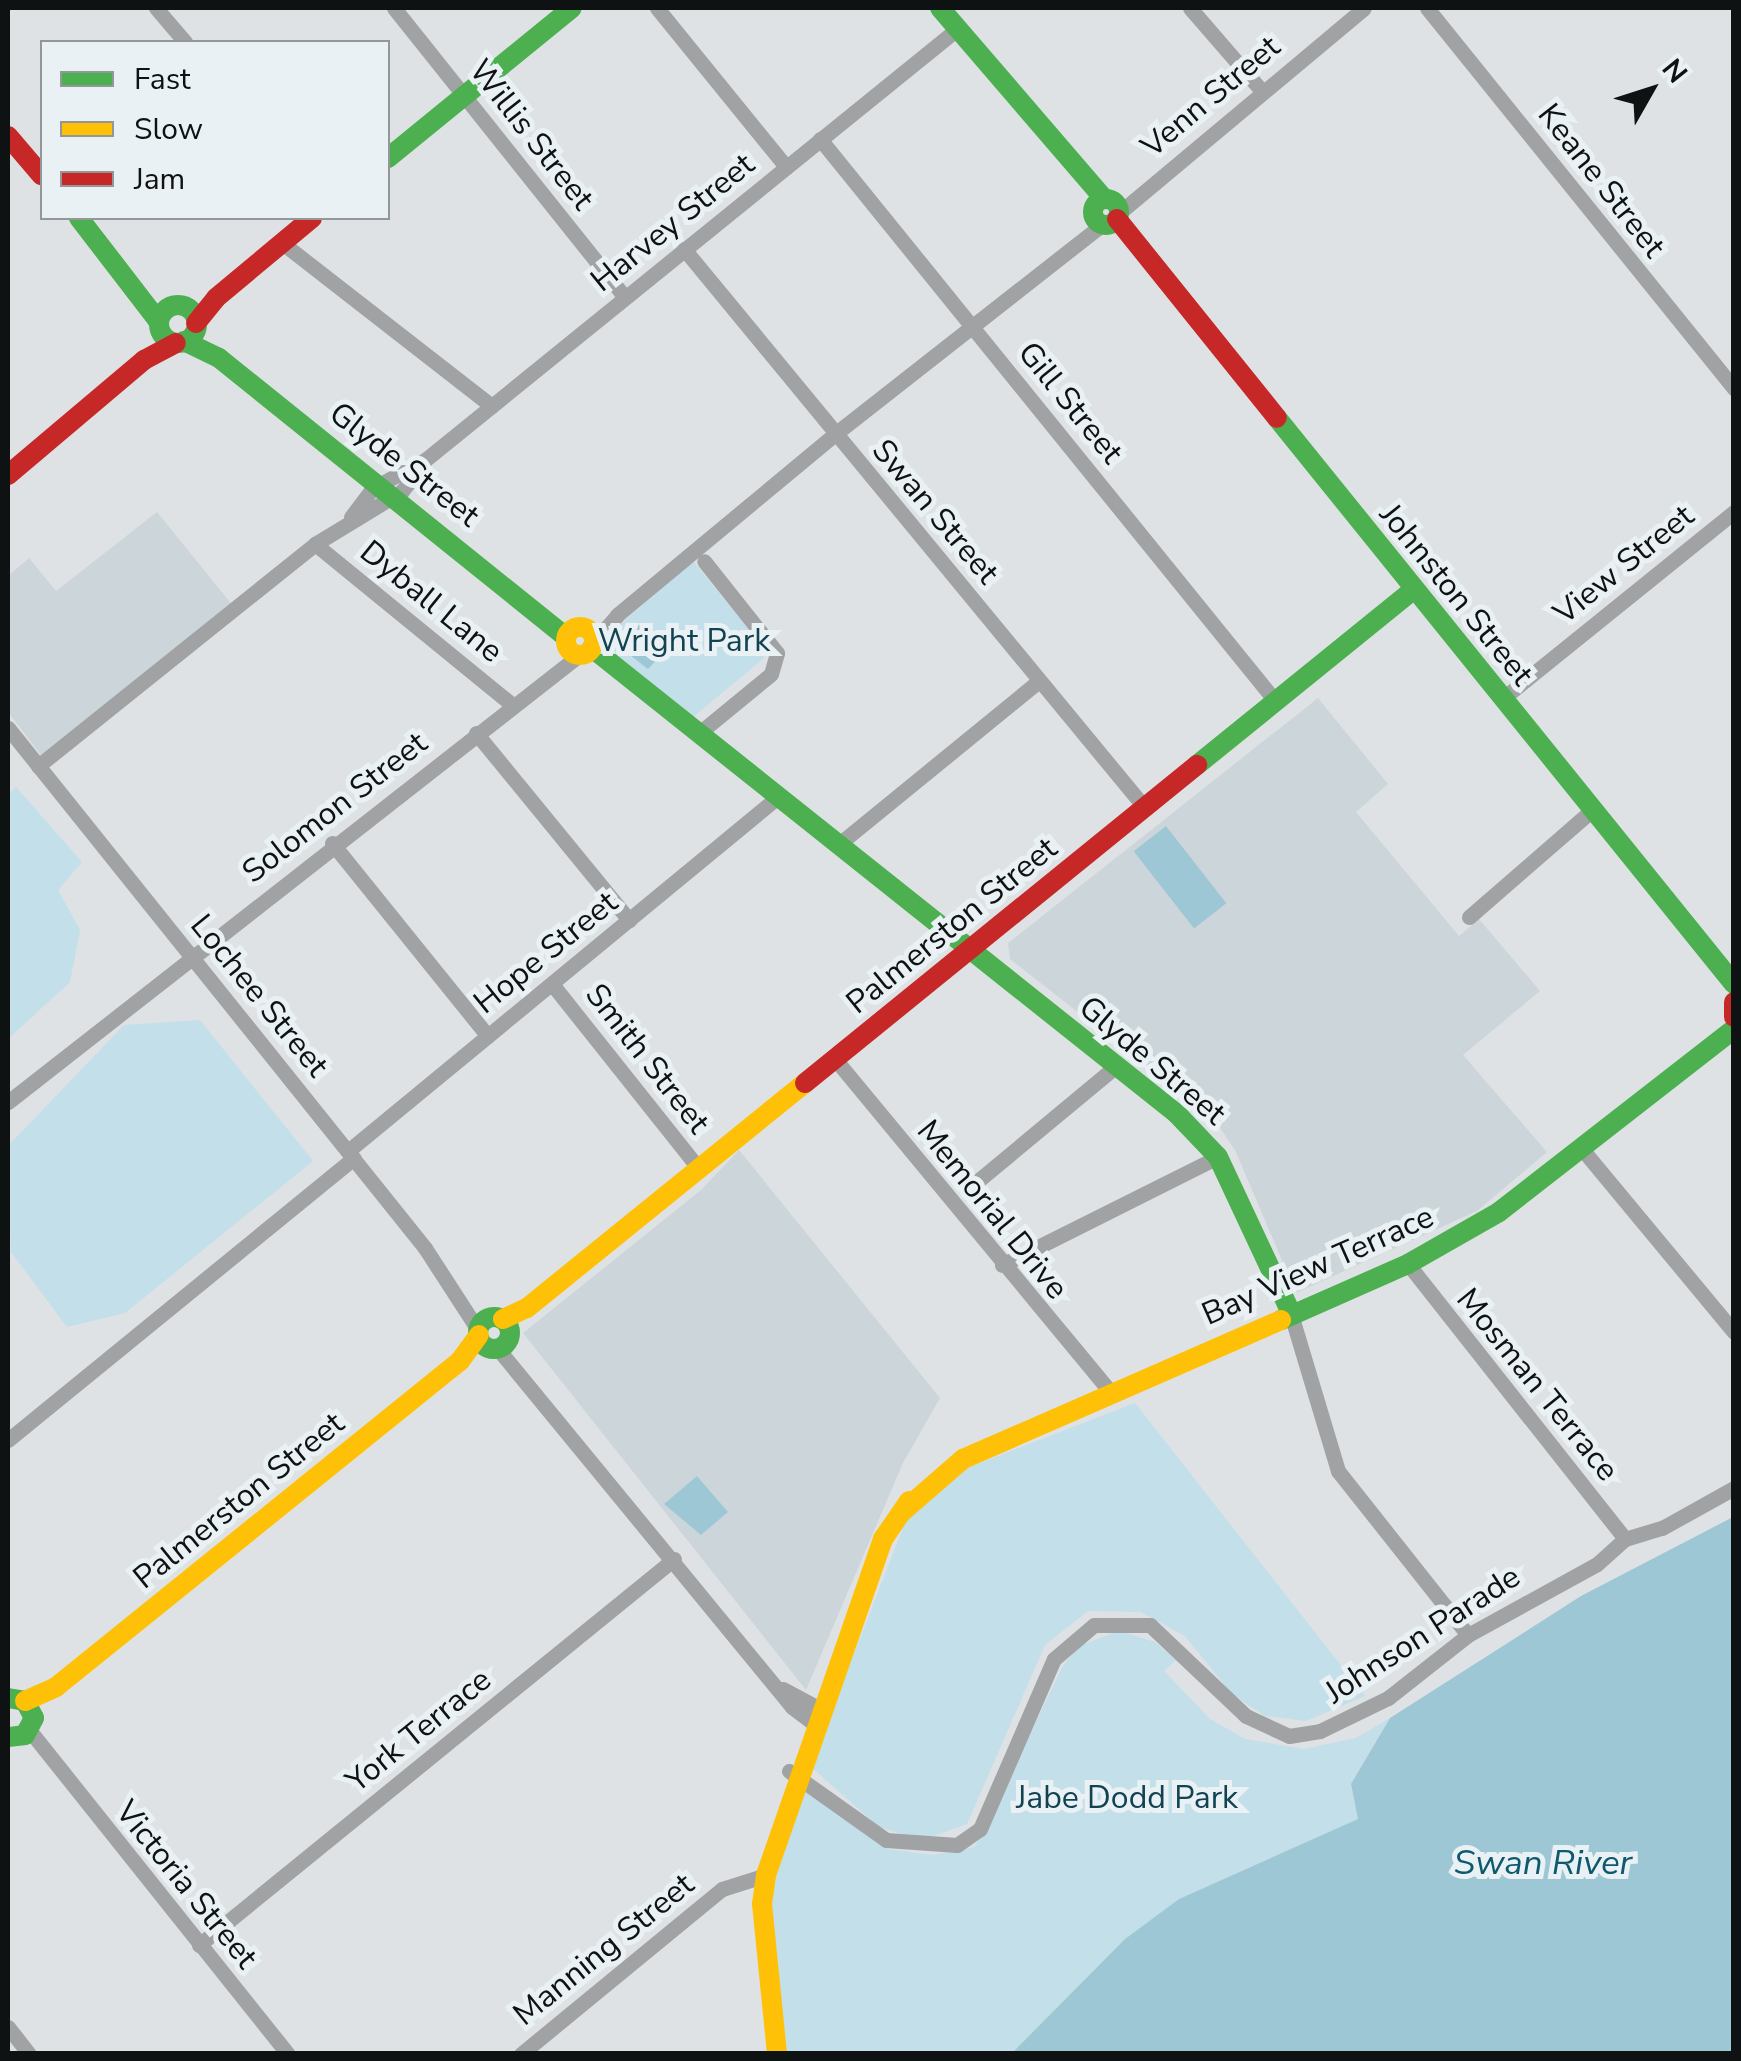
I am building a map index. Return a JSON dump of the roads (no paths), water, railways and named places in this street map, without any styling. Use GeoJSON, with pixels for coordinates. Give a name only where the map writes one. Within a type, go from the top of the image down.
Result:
{"type":"FeatureCollection","features":[{"type":"Feature","properties":{"kind":"street"},"geometry":{"type":"LineString","coordinates":[[156,8],[183,40]]}},
{"type":"Feature","properties":{"kind":"street","name":"Willis Street"},"geometry":{"type":"LineString","coordinates":[[394,8],[625,297]]}},
{"type":"Feature","properties":{"kind":"street"},"geometry":{"type":"LineString","coordinates":[[390,156],[572,8]]}},
{"type":"Feature","properties":{"kind":"street"},"geometry":{"type":"LineString","coordinates":[[657,8],[786,167]]}},
{"type":"Feature","properties":{"kind":"street","name":"Johnston Street"},"geometry":{"type":"LineString","coordinates":[[940,8],[1086,186],[1104,216],[1135,246],[1502,698],[1591,811],[1732,1006]]}},
{"type":"Feature","properties":{"kind":"street"},"geometry":{"type":"LineString","coordinates":[[1190,8],[1262,90]]}},
{"type":"Feature","properties":{"kind":"street","name":"Venn Street"},"geometry":{"type":"LineString","coordinates":[[1104,216],[1140,192],[1364,8]]}},
{"type":"Feature","properties":{"kind":"street","name":"Keane Street"},"geometry":{"type":"LineString","coordinates":[[1427,8],[1734,388]]}},
{"type":"Feature","properties":{"kind":"street","name":"Harvey Street"},"geometry":{"type":"LineString","coordinates":[[38,766],[425,460],[957,29]]}},
{"type":"Feature","properties":{"kind":"street"},"geometry":{"type":"LineString","coordinates":[[8,136],[40,174]]}},
{"type":"Feature","properties":{"kind":"street","name":"Gill Street"},"geometry":{"type":"LineString","coordinates":[[820,140],[1276,702]]}},
{"type":"Feature","properties":{"kind":"street","name":"Solomon Street"},"geometry":{"type":"LineString","coordinates":[[8,1102],[332,843],[476,734],[581,643],[1104,216]]}},
{"type":"Feature","properties":{"kind":"street"},"geometry":{"type":"LineString","coordinates":[[81,220],[178,326]]}},
{"type":"Feature","properties":{"kind":"street"},"geometry":{"type":"LineString","coordinates":[[8,474],[144,360],[178,326],[309,220]]}},
{"type":"Feature","properties":{"kind":"street"},"geometry":{"type":"LineString","coordinates":[[281,242],[492,406]]}},
{"type":"Feature","properties":{"kind":"street","name":"Swan Street"},"geometry":{"type":"LineString","coordinates":[[684,249],[1146,808]]}},
{"type":"Feature","properties":{"kind":"street","name":"Glyde Street"},"geometry":{"type":"LineString","coordinates":[[178,326],[780,796],[1177,1114],[1218,1157],[1290,1310],[1338,1471],[1468,1635]]}},
{"type":"Feature","properties":{"kind":"street","name":"View Street"},"geometry":{"type":"LineString","coordinates":[[1502,698],[1734,512]]}},
{"type":"Feature","properties":{"kind":"street","name":"Dyball Lane"},"geometry":{"type":"LineString","coordinates":[[315,544],[511,704]]}},
{"type":"Feature","properties":{"kind":"street"},"geometry":{"type":"LineString","coordinates":[[698,734],[770,674],[777,653],[704,560]]}},
{"type":"Feature","properties":{"kind":"street","name":"Palmerston Street"},"geometry":{"type":"LineString","coordinates":[[18,1714],[494,1335],[1413,590]]}},
{"type":"Feature","properties":{"kind":"street"},"geometry":{"type":"LineString","coordinates":[[839,844],[1039,681]]}},
{"type":"Feature","properties":{"kind":"street","name":"Lochee Street"},"geometry":{"type":"LineString","coordinates":[[8,728],[464,1302],[776,1684],[818,1711]]}},
{"type":"Feature","properties":{"kind":"street"},"geometry":{"type":"LineString","coordinates":[[476,734],[630,920]]}},
{"type":"Feature","properties":{"kind":"street","name":"Hope Street"},"geometry":{"type":"LineString","coordinates":[[8,1440],[780,796]]}},
{"type":"Feature","properties":{"kind":"street"},"geometry":{"type":"LineString","coordinates":[[1470,917],[1591,811]]}},
{"type":"Feature","properties":{"kind":"street"},"geometry":{"type":"LineString","coordinates":[[332,843],[488,1036]]}},
{"type":"Feature","properties":{"kind":"street","name":"Smith Street"},"geometry":{"type":"LineString","coordinates":[[552,984],[699,1169]]}},
{"type":"Feature","properties":{"kind":"street","name":"Bay View Terrace"},"geometry":{"type":"LineString","coordinates":[[777,2054],[759,1886],[791,1779],[883,1538],[902,1512],[964,1459],[1290,1310],[1408,1264],[1500,1212],[1582,1149],[1732,1006]]}},
{"type":"Feature","properties":{"kind":"street","name":"Memorial Drive"},"geometry":{"type":"LineString","coordinates":[[835,1060],[1110,1392]]}},
{"type":"Feature","properties":{"kind":"street"},"geometry":{"type":"LineString","coordinates":[[974,1184],[1115,1067]]}},
{"type":"Feature","properties":{"kind":"street"},"geometry":{"type":"LineString","coordinates":[[1582,1149],[1734,1332]]}},
{"type":"Feature","properties":{"kind":"street"},"geometry":{"type":"LineString","coordinates":[[1002,1265],[1218,1157]]}},
{"type":"Feature","properties":{"kind":"street","name":"Mosman Terrace"},"geometry":{"type":"LineString","coordinates":[[1408,1264],[1625,1540]]}},
{"type":"Feature","properties":{"kind":"street","name":"Johnson Parade"},"geometry":{"type":"LineString","coordinates":[[791,1779],[828,1793],[899,1844],[941,1846],[971,1839],[1054,1658],[1094,1625],[1128,1621],[1160,1630],[1228,1703],[1289,1736],[1350,1722],[1450,1655],[1468,1635],[1598,1564],[1625,1540],[1662,1528],[1734,1488]]}},
{"type":"Feature","properties":{"kind":"street","name":"York Terrace"},"geometry":{"type":"LineString","coordinates":[[199,1945],[674,1559]]}},
{"type":"Feature","properties":{"kind":"street","name":"Victoria Street"},"geometry":{"type":"LineString","coordinates":[[18,1714],[42,1752],[288,2054]]}},
{"type":"Feature","properties":{"kind":"street","name":"Manning Street"},"geometry":{"type":"LineString","coordinates":[[521,2054],[722,1889],[759,1886]]}},
{"type":"Feature","properties":{"kind":"street"},"geometry":{"type":"LineString","coordinates":[[8,2027],[29,2054]]}},
{"type":"Feature","properties":{"kind":"water"},"geometry":{"type":"Polygon","coordinates":[[[637,623],[667,649],[648,669],[621,648],[619,638],[637,623]]]}},
{"type":"Feature","properties":{"kind":"water"},"geometry":{"type":"Polygon","coordinates":[[[1166,826],[1226,903],[1194,928],[1134,851],[1166,826]]]}},
{"type":"Feature","properties":{"kind":"water"},"geometry":{"type":"Polygon","coordinates":[[[697,1476],[728,1512],[701,1535],[664,1504],[697,1476]]]}},
{"type":"Feature","properties":{"kind":"water","name":"Swan River"},"geometry":{"type":"Polygon","coordinates":[[[1733,1517],[1733,2053],[1012,2053],[1125,1939],[1179,1899],[1358,1819],[1351,1784],[1390,1718],[1581,1596],[1733,1517]]]}},
{"type":"Feature","properties":{"kind":"park label","name":"Wright Park"},"geometry":{"type":"Point","coordinates":[684,641]}},
{"type":"Feature","properties":{"kind":"park label","name":"Jabe Dodd Park"},"geometry":{"type":"Point","coordinates":[1127,1798]}}]}
